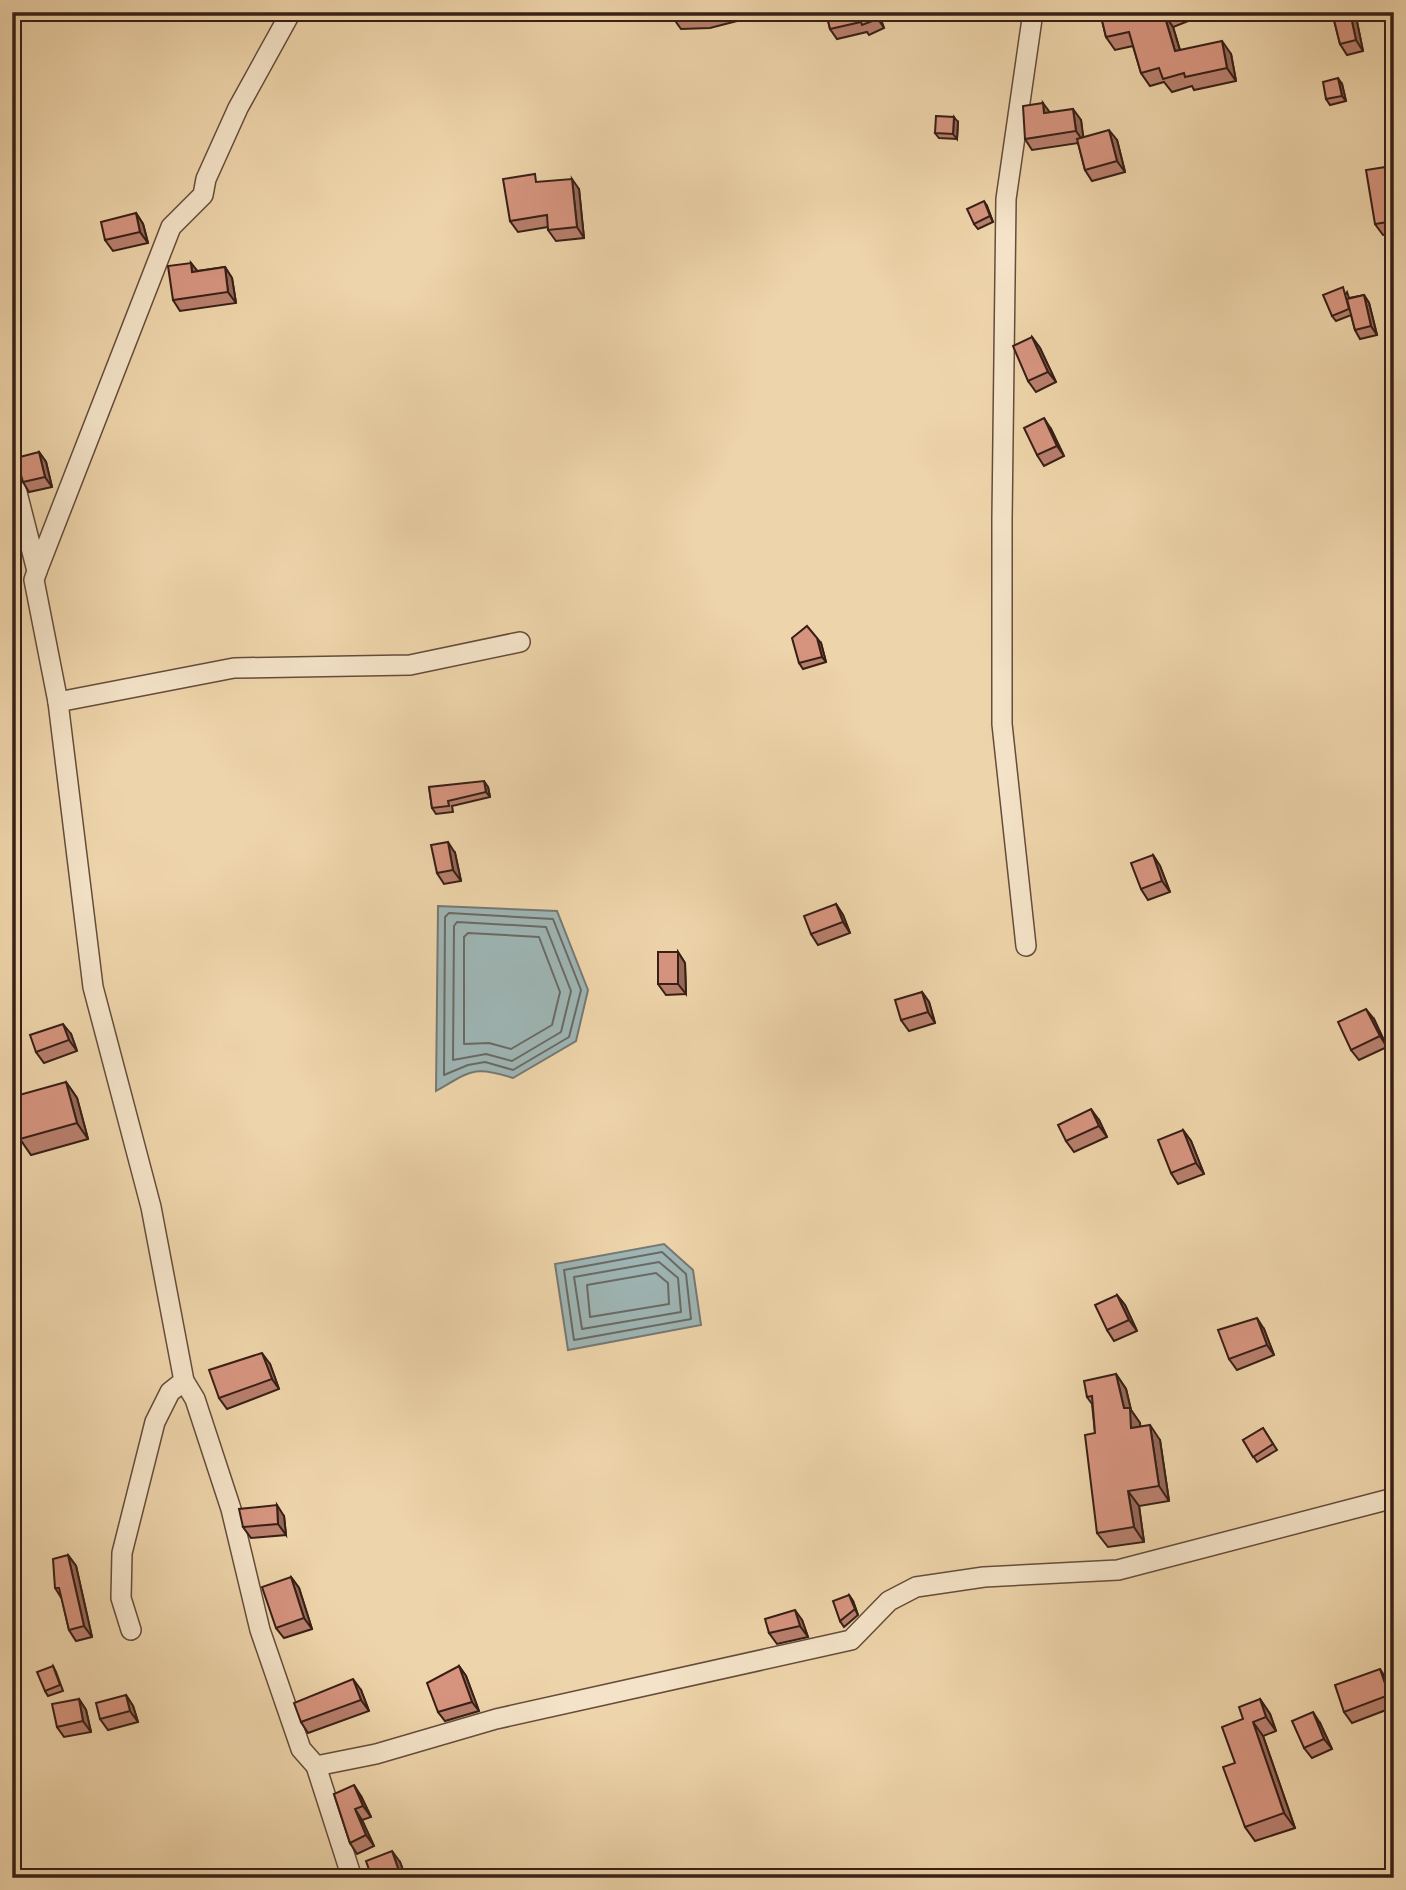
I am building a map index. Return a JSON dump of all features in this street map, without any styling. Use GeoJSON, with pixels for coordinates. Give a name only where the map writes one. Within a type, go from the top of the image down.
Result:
{"type":"FeatureCollection","features":[{"type":"Feature","properties":{"kind":"street"},"geometry":{"type":"LineString","coordinates":[[292,12],[238,108],[206,179],[203,195],[170,227],[34,580],[58,702],[93,987],[151,1207],[184,1381],[195,1399],[231,1509],[260,1630],[301,1749],[316,1766],[352,1878]]}},
{"type":"Feature","properties":{"kind":"street"},"geometry":{"type":"LineString","coordinates":[[1026,946],[1002,724],[1002,519],[1006,199],[1033,12]]}},
{"type":"Feature","properties":{"kind":"street"},"geometry":{"type":"LineString","coordinates":[[12,473],[37,571]]}},
{"type":"Feature","properties":{"kind":"street"},"geometry":{"type":"LineString","coordinates":[[58,702],[234,668],[410,665],[520,642]]}},
{"type":"Feature","properties":{"kind":"street"},"geometry":{"type":"LineString","coordinates":[[131,1630],[121,1598],[122,1553],[155,1422],[170,1392],[184,1381]]}},
{"type":"Feature","properties":{"kind":"street"},"geometry":{"type":"LineString","coordinates":[[316,1766],[376,1754],[496,1719],[851,1640],[889,1601],[916,1587],[984,1577],[1118,1570],[1394,1498]]}},
{"type":"Feature","properties":{"kind":"water"},"geometry":{"type":"Polygon","coordinates":[[[438,906],[557,911],[588,990],[576,1041],[513,1078],[489,1072],[473,1072],[436,1091],[438,906]]]}},
{"type":"Feature","properties":{"kind":"water"},"geometry":{"type":"Polygon","coordinates":[[[664,1244],[693,1270],[701,1325],[568,1350],[555,1264],[664,1244]]]}},
{"type":"Feature","properties":{"kind":"building"},"geometry":{"type":"Polygon","coordinates":[[[673,12],[722,12],[702,18],[674,19],[673,12]]]}},
{"type":"Feature","properties":{"kind":"building"},"geometry":{"type":"Polygon","coordinates":[[[826,12],[875,12],[878,19],[862,25],[861,22],[830,29],[826,12]]]}},
{"type":"Feature","properties":{"kind":"building"},"geometry":{"type":"Polygon","coordinates":[[[1100,12],[1169,12],[1164,14],[1175,51],[1222,41],[1227,68],[1185,77],[1184,73],[1163,79],[1159,68],[1141,73],[1129,32],[1106,37],[1100,12]]]}},
{"type":"Feature","properties":{"kind":"building"},"geometry":{"type":"Polygon","coordinates":[[[1332,12],[1350,12],[1356,40],[1340,44],[1332,12]]]}},
{"type":"Feature","properties":{"kind":"building"},"geometry":{"type":"Polygon","coordinates":[[[1338,78],[1342,96],[1326,99],[1323,82],[1338,78]]]}},
{"type":"Feature","properties":{"kind":"building"},"geometry":{"type":"Polygon","coordinates":[[[1043,103],[1044,113],[1073,109],[1076,131],[1025,139],[1023,106],[1043,103]]]}},
{"type":"Feature","properties":{"kind":"building"},"geometry":{"type":"Polygon","coordinates":[[[936,116],[954,117],[953,134],[935,133],[936,116]]]}},
{"type":"Feature","properties":{"kind":"building"},"geometry":{"type":"Polygon","coordinates":[[[1109,130],[1117,161],[1085,170],[1077,139],[1109,130]]]}},
{"type":"Feature","properties":{"kind":"building"},"geometry":{"type":"Polygon","coordinates":[[[1392,166],[1394,221],[1375,224],[1366,170],[1392,166]]]}},
{"type":"Feature","properties":{"kind":"building"},"geometry":{"type":"Polygon","coordinates":[[[535,174],[536,182],[572,179],[577,227],[548,230],[547,215],[510,221],[503,179],[535,174]]]}},
{"type":"Feature","properties":{"kind":"building"},"geometry":{"type":"Polygon","coordinates":[[[984,201],[990,216],[974,224],[967,209],[984,201]]]}},
{"type":"Feature","properties":{"kind":"building"},"geometry":{"type":"Polygon","coordinates":[[[136,213],[140,232],[105,240],[101,222],[136,213]]]}},
{"type":"Feature","properties":{"kind":"building"},"geometry":{"type":"Polygon","coordinates":[[[191,263],[192,272],[225,267],[228,292],[173,300],[168,266],[191,263]]]}},
{"type":"Feature","properties":{"kind":"building"},"geometry":{"type":"Polygon","coordinates":[[[1343,287],[1349,309],[1332,316],[1323,295],[1343,287]]]}},
{"type":"Feature","properties":{"kind":"building"},"geometry":{"type":"Polygon","coordinates":[[[1364,295],[1371,326],[1355,330],[1347,299],[1364,295]]]}},
{"type":"Feature","properties":{"kind":"building"},"geometry":{"type":"Polygon","coordinates":[[[1032,337],[1048,372],[1028,381],[1013,346],[1032,337]]]}},
{"type":"Feature","properties":{"kind":"building"},"geometry":{"type":"Polygon","coordinates":[[[12,349],[16,365],[12,366],[12,349]]]}},
{"type":"Feature","properties":{"kind":"building"},"geometry":{"type":"Polygon","coordinates":[[[1044,418],[1057,446],[1037,455],[1024,428],[1044,418]]]}},
{"type":"Feature","properties":{"kind":"building"},"geometry":{"type":"Polygon","coordinates":[[[39,452],[45,477],[23,482],[16,458],[39,452]]]}},
{"type":"Feature","properties":{"kind":"building"},"geometry":{"type":"Polygon","coordinates":[[[807,626],[817,638],[822,657],[799,663],[792,638],[807,626]]]}},
{"type":"Feature","properties":{"kind":"building"},"geometry":{"type":"Polygon","coordinates":[[[484,781],[486,792],[448,801],[449,806],[432,808],[429,787],[484,781]]]}},
{"type":"Feature","properties":{"kind":"building"},"geometry":{"type":"Polygon","coordinates":[[[448,842],[453,870],[437,873],[431,845],[448,842]]]}},
{"type":"Feature","properties":{"kind":"building"},"geometry":{"type":"Polygon","coordinates":[[[1153,855],[1162,881],[1141,889],[1131,863],[1153,855]]]}},
{"type":"Feature","properties":{"kind":"building"},"geometry":{"type":"Polygon","coordinates":[[[836,904],[843,922],[811,934],[804,916],[836,904]]]}},
{"type":"Feature","properties":{"kind":"building"},"geometry":{"type":"Polygon","coordinates":[[[658,952],[678,952],[678,984],[658,984],[658,952]]]}},
{"type":"Feature","properties":{"kind":"building"},"geometry":{"type":"Polygon","coordinates":[[[922,992],[928,1012],[901,1020],[895,1000],[922,992]]]}},
{"type":"Feature","properties":{"kind":"building"},"geometry":{"type":"Polygon","coordinates":[[[1366,1009],[1380,1036],[1351,1050],[1338,1022],[1366,1009]]]}},
{"type":"Feature","properties":{"kind":"building"},"geometry":{"type":"Polygon","coordinates":[[[63,1024],[69,1040],[36,1052],[30,1035],[63,1024]]]}},
{"type":"Feature","properties":{"kind":"building"},"geometry":{"type":"Polygon","coordinates":[[[66,1082],[77,1123],[20,1139],[12,1111],[12,1097],[66,1082]]]}},
{"type":"Feature","properties":{"kind":"building"},"geometry":{"type":"Polygon","coordinates":[[[1091,1109],[1099,1126],[1066,1141],[1058,1125],[1091,1109]]]}},
{"type":"Feature","properties":{"kind":"building"},"geometry":{"type":"Polygon","coordinates":[[[1183,1130],[1196,1163],[1171,1173],[1158,1140],[1183,1130]]]}},
{"type":"Feature","properties":{"kind":"building"},"geometry":{"type":"Polygon","coordinates":[[[1117,1295],[1129,1320],[1107,1330],[1095,1305],[1117,1295]]]}},
{"type":"Feature","properties":{"kind":"building"},"geometry":{"type":"Polygon","coordinates":[[[1257,1318],[1267,1345],[1229,1359],[1218,1330],[1257,1318]]]}},
{"type":"Feature","properties":{"kind":"building"},"geometry":{"type":"Polygon","coordinates":[[[262,1353],[272,1379],[219,1398],[209,1370],[262,1353]]]}},
{"type":"Feature","properties":{"kind":"building"},"geometry":{"type":"Polygon","coordinates":[[[1116,1374],[1124,1408],[1130,1408],[1131,1428],[1150,1425],[1159,1486],[1128,1491],[1134,1527],[1097,1533],[1085,1435],[1095,1433],[1092,1396],[1087,1397],[1084,1381],[1116,1374]]]}},
{"type":"Feature","properties":{"kind":"building"},"geometry":{"type":"Polygon","coordinates":[[[1263,1428],[1273,1444],[1253,1457],[1243,1440],[1263,1428]]]}},
{"type":"Feature","properties":{"kind":"building"},"geometry":{"type":"Polygon","coordinates":[[[277,1505],[278,1524],[243,1527],[239,1509],[277,1505]]]}},
{"type":"Feature","properties":{"kind":"building"},"geometry":{"type":"Polygon","coordinates":[[[68,1555],[84,1626],[69,1630],[59,1588],[55,1588],[53,1559],[68,1555]]]}},
{"type":"Feature","properties":{"kind":"building"},"geometry":{"type":"Polygon","coordinates":[[[291,1577],[304,1618],[276,1628],[262,1587],[291,1577]]]}},
{"type":"Feature","properties":{"kind":"building"},"geometry":{"type":"Polygon","coordinates":[[[849,1595],[855,1609],[840,1621],[833,1601],[849,1595]]]}},
{"type":"Feature","properties":{"kind":"building"},"geometry":{"type":"Polygon","coordinates":[[[795,1610],[800,1626],[769,1633],[765,1619],[795,1610]]]}},
{"type":"Feature","properties":{"kind":"building"},"geometry":{"type":"Polygon","coordinates":[[[53,1666],[60,1685],[45,1691],[37,1672],[53,1666]]]}},
{"type":"Feature","properties":{"kind":"building"},"geometry":{"type":"Polygon","coordinates":[[[459,1666],[472,1702],[438,1712],[427,1683],[459,1666]]]}},
{"type":"Feature","properties":{"kind":"building"},"geometry":{"type":"Polygon","coordinates":[[[1380,1669],[1389,1695],[1344,1712],[1335,1685],[1380,1669]]]}},
{"type":"Feature","properties":{"kind":"building"},"geometry":{"type":"Polygon","coordinates":[[[353,1679],[361,1700],[301,1722],[294,1703],[353,1679]]]}},
{"type":"Feature","properties":{"kind":"building"},"geometry":{"type":"Polygon","coordinates":[[[126,1695],[130,1711],[100,1719],[96,1703],[126,1695]]]}},
{"type":"Feature","properties":{"kind":"building"},"geometry":{"type":"Polygon","coordinates":[[[79,1699],[83,1721],[57,1727],[52,1704],[79,1699]]]}},
{"type":"Feature","properties":{"kind":"building"},"geometry":{"type":"Polygon","coordinates":[[[1260,1699],[1266,1717],[1253,1722],[1284,1813],[1245,1827],[1223,1767],[1235,1763],[1222,1727],[1243,1719],[1239,1707],[1260,1699]]]}},
{"type":"Feature","properties":{"kind":"building"},"geometry":{"type":"Polygon","coordinates":[[[1313,1712],[1324,1739],[1304,1748],[1292,1721],[1313,1712]]]}},
{"type":"Feature","properties":{"kind":"building"},"geometry":{"type":"Polygon","coordinates":[[[354,1785],[363,1806],[355,1809],[366,1835],[350,1843],[334,1794],[354,1785]]]}},
{"type":"Feature","properties":{"kind":"building"},"geometry":{"type":"Polygon","coordinates":[[[392,1851],[399,1871],[372,1878],[366,1861],[392,1851]]]}}]}
